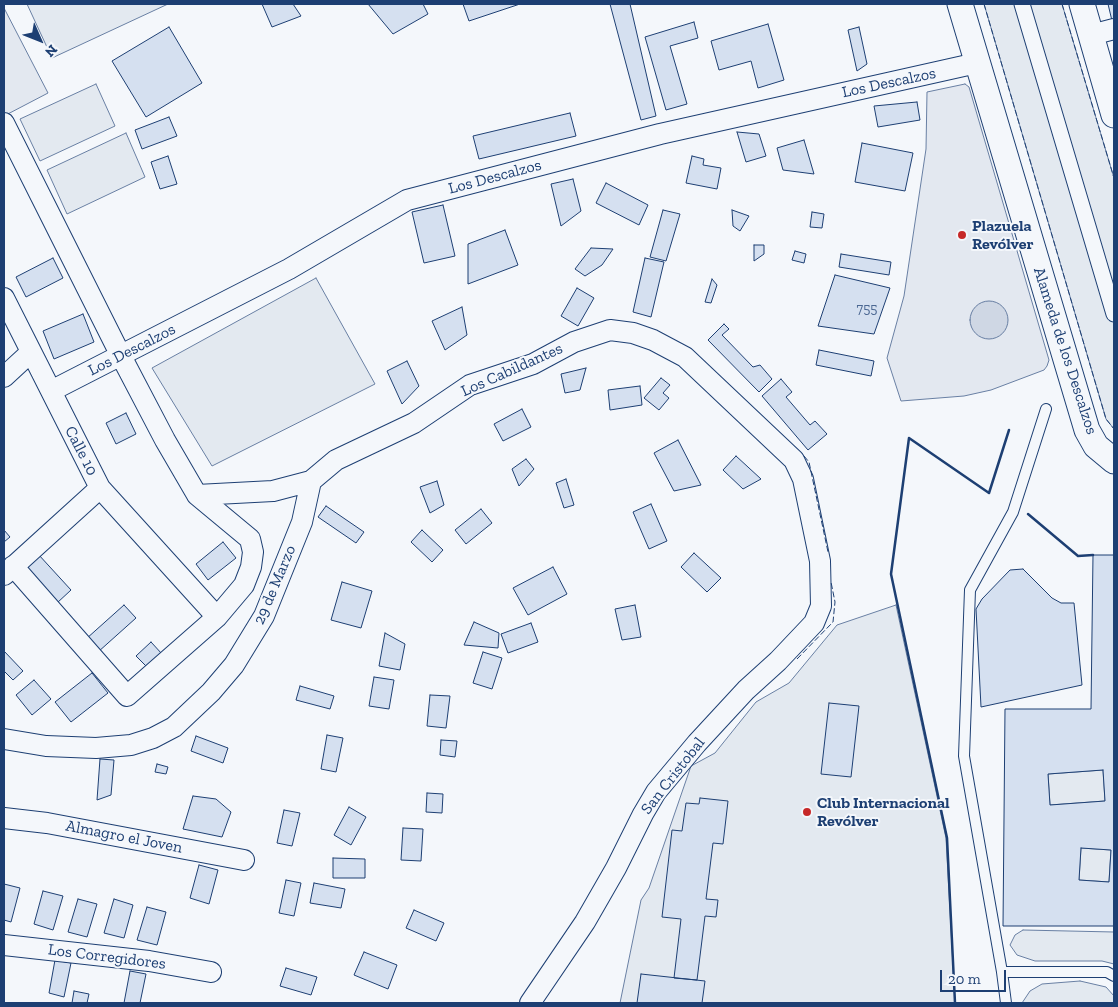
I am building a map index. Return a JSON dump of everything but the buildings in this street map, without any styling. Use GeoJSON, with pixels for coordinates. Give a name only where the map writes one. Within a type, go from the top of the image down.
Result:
{"type":"FeatureCollection","features":[{"type":"Feature","properties":{"kind":"street","name":"Alameda de los Descalzos"},"geometry":{"type":"LineString","coordinates":[[960,4],[1087,430],[1096,446],[1114,461]]}},
{"type":"Feature","properties":{"kind":"street"},"geometry":{"type":"LineString","coordinates":[[1022,4],[1114,314]]}},
{"type":"Feature","properties":{"kind":"street"},"geometry":{"type":"LineString","coordinates":[[1082,4],[1103,32],[1114,116]]}},
{"type":"Feature","properties":{"kind":"street","name":"Los Descalzos"},"geometry":{"type":"LineString","coordinates":[[51,391],[289,269],[407,200],[660,134],[977,63]]}},
{"type":"Feature","properties":{"kind":"street"},"geometry":{"type":"LineString","coordinates":[[4,123],[165,440],[197,495],[250,539],[253,552],[251,567],[244,585],[217,617],[127,696],[9,570]]}},
{"type":"Feature","properties":{"kind":"street","name":"Calle 10"},"geometry":{"type":"LineString","coordinates":[[4,298],[100,488],[9,570]]}},
{"type":"Feature","properties":{"kind":"street","name":"Los Cabildantes"},"geometry":{"type":"LineString","coordinates":[[197,495],[273,491],[311,480],[336,460],[414,424],[470,385],[533,364],[574,342],[610,330],[633,333],[654,340],[685,357],[794,460],[802,479],[820,561],[821,606],[814,623]]}},
{"type":"Feature","properties":{"kind":"street"},"geometry":{"type":"LineString","coordinates":[[4,377],[31,352]]}},
{"type":"Feature","properties":{"kind":"street","name":"29 de Marzo"},"geometry":{"type":"LineString","coordinates":[[4,739],[46,746],[96,748],[131,745],[152,738],[174,726],[211,692],[234,665],[264,616],[302,522],[311,480]]}},
{"type":"Feature","properties":{"kind":"street"},"geometry":{"type":"LineString","coordinates":[[100,488],[217,617]]}},
{"type":"Feature","properties":{"kind":"street","name":"San Cristobal"},"geometry":{"type":"LineString","coordinates":[[530,1003],[585,922],[616,868],[642,814],[656,792],[697,743],[746,690],[784,656],[814,623]]}},
{"type":"Feature","properties":{"kind":"street","name":"Almagro el Joven"},"geometry":{"type":"LineString","coordinates":[[4,818],[47,823],[244,860]]}},
{"type":"Feature","properties":{"kind":"street","name":"Los Corregidores"},"geometry":{"type":"LineString","coordinates":[[4,945],[149,961],[211,972]]}},
{"type":"Feature","properties":{"kind":"lane"},"geometry":{"type":"LineString","coordinates":[[1006,1003],[964,756],[970,590],[1013,512],[1046,409]]}},
{"type":"Feature","properties":{"kind":"lane"},"geometry":{"type":"LineString","coordinates":[[1002,972],[1107,972],[1114,976]]}},
{"type":"Feature","properties":{"kind":"shaded area"},"geometry":{"type":"Polygon","coordinates":[[[27,4],[168,4],[52,58],[27,4]]]}},
{"type":"Feature","properties":{"kind":"shaded area"},"geometry":{"type":"Polygon","coordinates":[[[984,4],[1062,4],[1114,178],[1114,429],[1106,419],[984,4]]]}},
{"type":"Feature","properties":{"kind":"shaded area"},"geometry":{"type":"Polygon","coordinates":[[[4,8],[48,93],[4,116],[4,8]]]}},
{"type":"Feature","properties":{"kind":"shaded area"},"geometry":{"type":"Polygon","coordinates":[[[96,84],[115,126],[40,161],[20,119],[96,84]]]}},
{"type":"Feature","properties":{"kind":"shaded area","name":"Plazuela Revólver"},"geometry":{"type":"Polygon","coordinates":[[[965,84],[969,87],[1049,360],[1044,370],[991,390],[964,396],[901,401],[887,358],[904,296],[926,149],[927,92],[965,84]]]}},
{"type":"Feature","properties":{"kind":"shaded area"},"geometry":{"type":"Polygon","coordinates":[[[126,133],[145,177],[67,214],[47,170],[126,133]]]}},
{"type":"Feature","properties":{"kind":"shaded area"},"geometry":{"type":"Polygon","coordinates":[[[316,278],[375,384],[212,466],[152,368],[316,278]]]}},
{"type":"Feature","properties":{"kind":"shaded area"},"geometry":{"type":"Polygon","coordinates":[[[989,301],[1002,307],[1008,320],[1002,333],[989,339],[976,333],[970,320],[976,307],[989,301]]]}},
{"type":"Feature","properties":{"kind":"shaded area","name":"Club Internacional Revólver"},"geometry":{"type":"Polygon","coordinates":[[[896,605],[946,838],[955,1003],[620,1003],[641,900],[649,888],[691,766],[715,753],[756,702],[789,683],[837,625],[896,605]]]}},
{"type":"Feature","properties":{"kind":"shaded area"},"geometry":{"type":"Polygon","coordinates":[[[1103,770],[1105,801],[1050,805],[1048,774],[1103,770]]]}},
{"type":"Feature","properties":{"kind":"shaded area"},"geometry":{"type":"Polygon","coordinates":[[[1081,848],[1111,850],[1109,882],[1079,880],[1081,848]]]}},
{"type":"Feature","properties":{"kind":"shaded area"},"geometry":{"type":"Polygon","coordinates":[[[1023,930],[1114,932],[1114,964],[1102,961],[1035,961],[1017,955],[1010,945],[1015,935],[1023,930]]]}},
{"type":"Feature","properties":{"kind":"shaded area"},"geometry":{"type":"Polygon","coordinates":[[[1080,981],[1106,987],[1114,996],[1114,1003],[1022,1003],[1030,991],[1042,984],[1080,981]]]}},
{"type":"Feature","properties":{"kind":"fence"},"geometry":{"type":"LineString","coordinates":[[984,4],[1106,419],[1114,429]]}},
{"type":"Feature","properties":{"kind":"fence"},"geometry":{"type":"LineString","coordinates":[[1062,4],[1114,178]]}},
{"type":"Feature","properties":{"kind":"fence"},"geometry":{"type":"LineString","coordinates":[[804,456],[809,462],[828,552]]}},
{"type":"Feature","properties":{"kind":"fence"},"geometry":{"type":"LineString","coordinates":[[797,659],[833,622],[835,602],[831,582]]}},
{"type":"Feature","properties":{"kind":"wall"},"geometry":{"type":"LineString","coordinates":[[955,1003],[947,838],[891,574],[909,438],[989,493],[1009,430]]}},
{"type":"Feature","properties":{"kind":"wall"},"geometry":{"type":"LineString","coordinates":[[1028,514],[1078,556],[1093,555]]}},
{"type":"Feature","properties":{"kind":"place","name":"Plazuela Revólver"},"geometry":{"type":"Point","coordinates":[962,235]}},
{"type":"Feature","properties":{"kind":"place","name":"Club Internacional Revólver"},"geometry":{"type":"Point","coordinates":[807,812]}}]}
